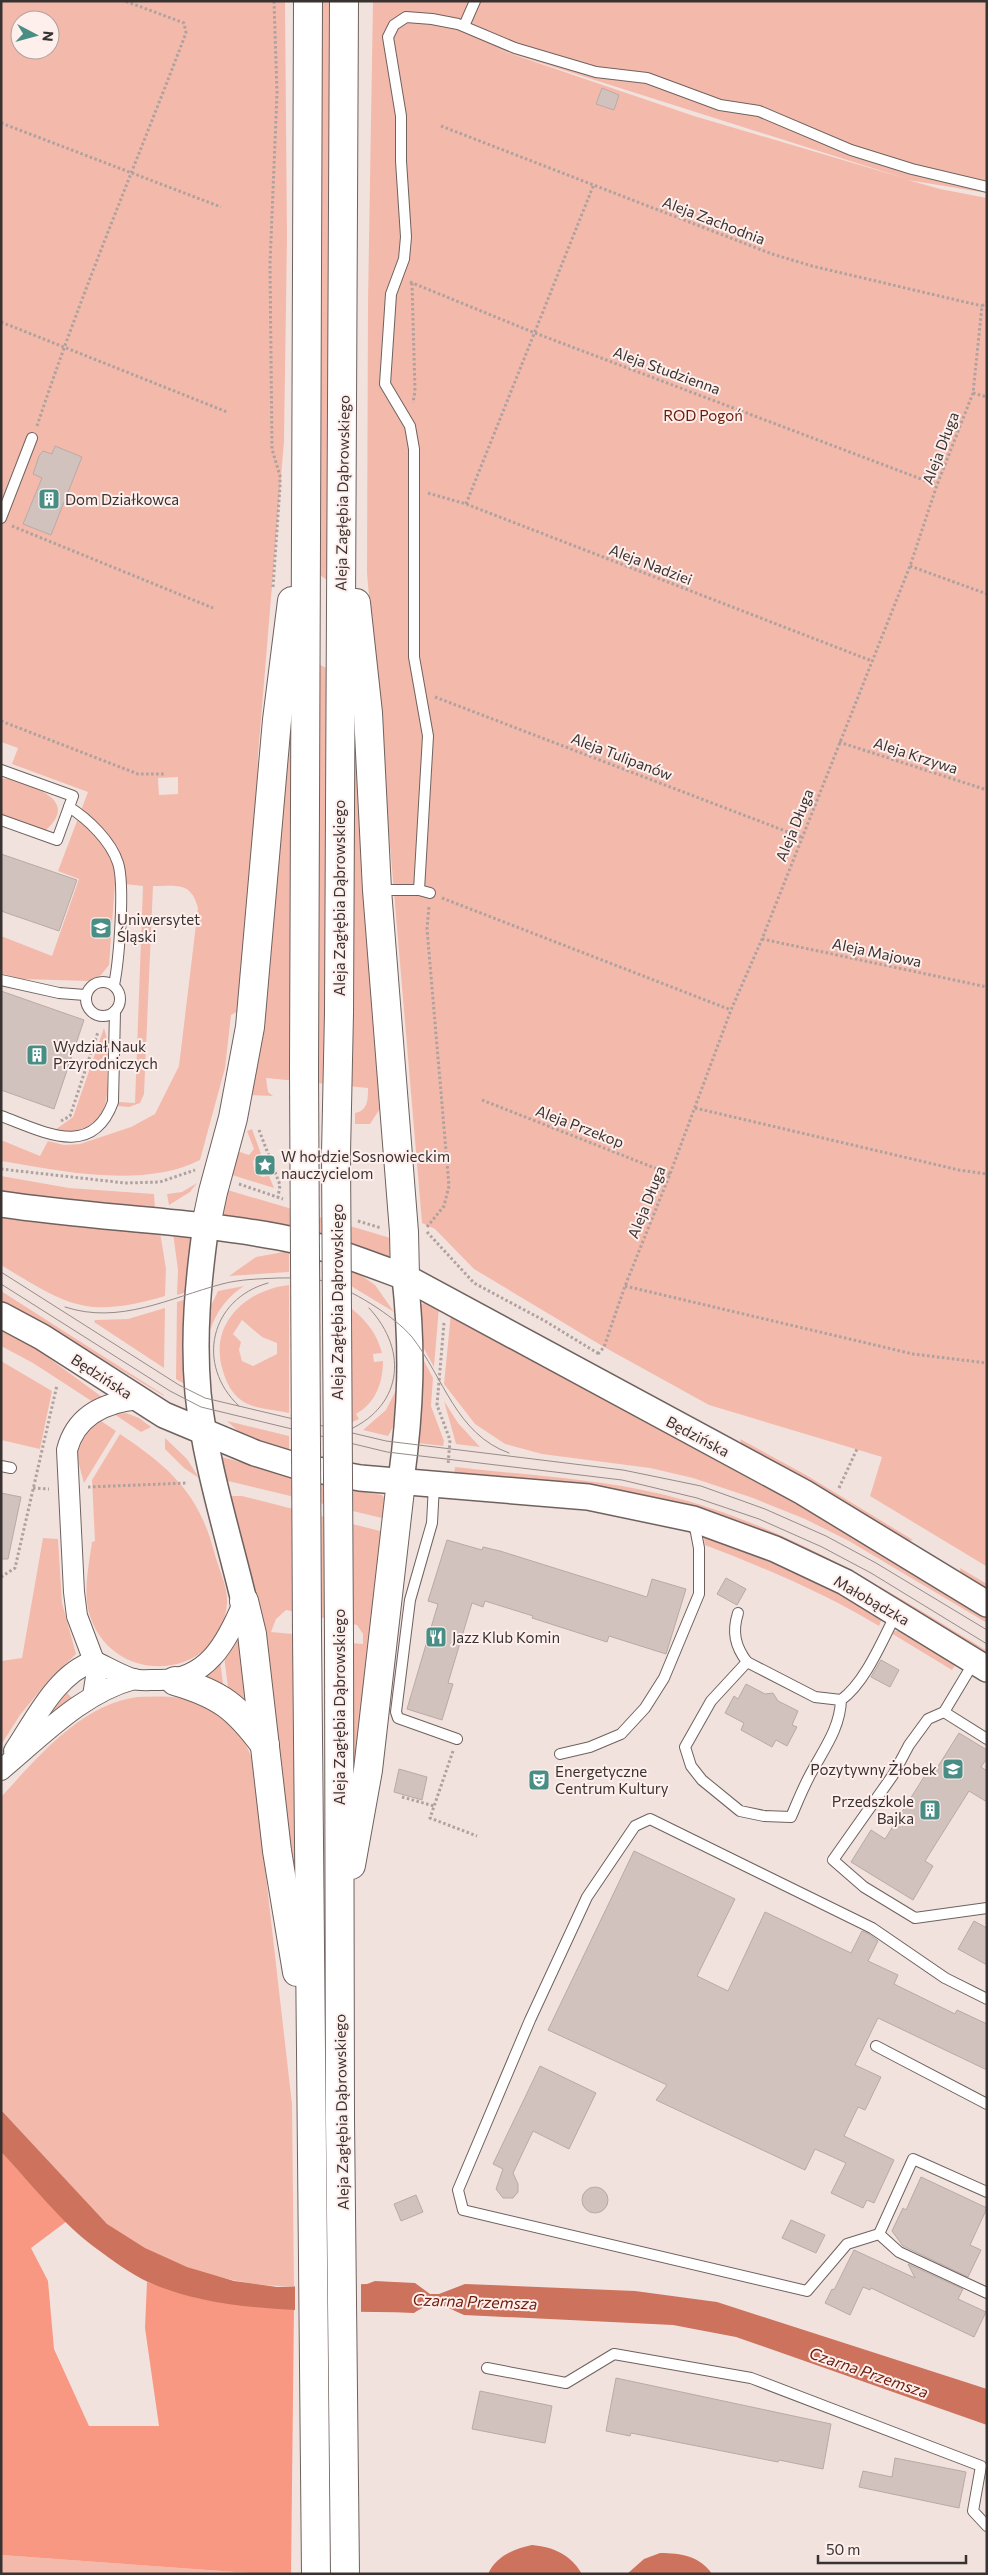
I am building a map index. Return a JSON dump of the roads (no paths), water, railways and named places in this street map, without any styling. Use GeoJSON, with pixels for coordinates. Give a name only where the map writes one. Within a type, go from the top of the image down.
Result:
{"type":"FeatureCollection","features":[{"type":"Feature","properties":{"kind":"main road","name":"Aleja Zagłębia Dąbrowskiego"},"geometry":{"type":"LineString","coordinates":[[308,1],[304,1072],[316,2574]]}},
{"type":"Feature","properties":{"kind":"main road","name":"Aleja Zagłębia Dąbrowskiego"},"geometry":{"type":"LineString","coordinates":[[344,1],[339,1013],[336,1154],[339,1925],[345,2574]]}},
{"type":"Feature","properties":{"kind":"main road"},"geometry":{"type":"LineString","coordinates":[[206,1226],[233,1118],[250,1027],[276,720],[306,485]]}},
{"type":"Feature","properties":{"kind":"main road"},"geometry":{"type":"LineString","coordinates":[[342,490],[368,713],[377,890],[404,1232],[405,1277]]}},
{"type":"Feature","properties":{"kind":"main road"},"geometry":{"type":"LineString","coordinates":[[339,1925],[368,1770],[401,1482]]}},
{"type":"Feature","properties":{"kind":"main road"},"geometry":{"type":"LineString","coordinates":[[244,1601],[252,1634],[277,1851],[311,2047]]}},
{"type":"Feature","properties":{"kind":"main road"},"geometry":{"type":"LineString","coordinates":[[175,1681],[206,1690],[226,1703],[253,1728],[265,1745]]}},
{"type":"Feature","properties":{"kind":"street","name":"Będzińska"},"geometry":{"type":"LineString","coordinates":[[1,1204],[93,1216],[206,1226],[281,1238],[357,1259],[405,1277],[803,1492],[987,1604]]}},
{"type":"Feature","properties":{"kind":"street"},"geometry":{"type":"LineString","coordinates":[[1,1769],[92,1696],[112,1685],[134,1679],[175,1681],[197,1670],[212,1658],[232,1632],[244,1601],[205,1432],[199,1395],[196,1330],[198,1281],[206,1226]]}},
{"type":"Feature","properties":{"kind":"street"},"geometry":{"type":"LineString","coordinates":[[401,1482],[408,1427],[412,1364],[405,1277]]}},
{"type":"Feature","properties":{"kind":"street","name":"Będzińska"},"geometry":{"type":"LineString","coordinates":[[1,1315],[42,1337],[164,1416],[255,1453],[297,1466],[360,1478],[401,1482],[441,1476],[588,1497],[693,1519],[752,1540]]}},
{"type":"Feature","properties":{"kind":"street"},"geometry":{"type":"LineString","coordinates":[[92,1696],[96,1677],[94,1661],[81,1628],[76,1608],[67,1450],[70,1437],[77,1427],[94,1411],[120,1401],[139,1399]]}},
{"type":"Feature","properties":{"kind":"street","name":"Małobądzka"},"geometry":{"type":"LineString","coordinates":[[752,1540],[845,1582],[980,1666]]}},
{"type":"Feature","properties":{"kind":"street"},"geometry":{"type":"LineString","coordinates":[[1,1769],[51,1697],[67,1678],[82,1665],[94,1661],[134,1679]]}},
{"type":"Feature","properties":{"kind":"lane"},"geometry":{"type":"LineString","coordinates":[[464,26],[475,1]]}},
{"type":"Feature","properties":{"kind":"lane"},"geometry":{"type":"LineString","coordinates":[[419,890],[428,736],[414,657],[414,449],[410,426],[385,384],[391,294],[404,259],[406,237],[401,161],[401,116],[388,37],[394,25],[406,17],[432,18],[464,26],[515,48],[596,72],[647,78],[720,105],[759,111],[851,150],[912,169],[987,187]]}},
{"type":"Feature","properties":{"kind":"lane"},"geometry":{"type":"LineString","coordinates":[[1,518],[32,438]]}},
{"type":"Feature","properties":{"kind":"lane"},"geometry":{"type":"LineString","coordinates":[[1,770],[73,796],[57,840],[1,820]]}},
{"type":"Feature","properties":{"kind":"lane"},"geometry":{"type":"LineString","coordinates":[[68,806],[92,826],[112,850],[119,864],[121,885],[117,970],[114,985]]}},
{"type":"Feature","properties":{"kind":"lane"},"geometry":{"type":"LineString","coordinates":[[377,890],[419,890],[430,893]]}},
{"type":"Feature","properties":{"kind":"lane"},"geometry":{"type":"LineString","coordinates":[[1,980],[50,991],[86,995]]}},
{"type":"Feature","properties":{"kind":"lane"},"geometry":{"type":"LineString","coordinates":[[1,1116],[50,1135],[64,1138],[84,1136],[98,1126],[108,1115],[113,1102],[115,1011],[120,1002],[119,993],[114,985],[105,981],[96,982],[88,988],[86,995],[89,1009],[102,1016],[115,1011]]}},
{"type":"Feature","properties":{"kind":"lane"},"geometry":{"type":"LineString","coordinates":[[441,1476],[432,1523],[410,1600],[396,1712],[398,1718],[457,1739]]}},
{"type":"Feature","properties":{"kind":"lane"},"geometry":{"type":"LineString","coordinates":[[560,1754],[590,1748],[621,1734],[645,1708],[664,1678],[699,1594],[699,1548],[693,1519]]}},
{"type":"Feature","properties":{"kind":"lane"},"geometry":{"type":"LineString","coordinates":[[738,1613],[733,1628],[738,1649],[746,1662],[782,1682],[815,1697],[841,1700],[852,1692],[861,1680],[896,1614]]}},
{"type":"Feature","properties":{"kind":"lane"},"geometry":{"type":"LineString","coordinates":[[746,1662],[711,1701],[685,1747],[691,1766],[702,1780],[740,1811],[764,1816],[791,1817],[810,1775],[827,1747],[840,1714],[841,1700]]}},
{"type":"Feature","properties":{"kind":"lane"},"geometry":{"type":"LineString","coordinates":[[980,1666],[944,1712],[928,1718],[909,1745],[893,1775],[833,1860],[864,1887],[915,1918],[987,1908]]}},
{"type":"Feature","properties":{"kind":"lane"},"geometry":{"type":"LineString","coordinates":[[944,1712],[987,1739]]}},
{"type":"Feature","properties":{"kind":"lane"},"geometry":{"type":"LineString","coordinates":[[987,1999],[945,1978],[872,1928],[650,1819],[635,1826],[587,1898],[530,2020],[458,2190],[463,2210],[807,2291],[847,2244],[879,2234],[913,2159],[987,2192]]}},
{"type":"Feature","properties":{"kind":"lane"},"geometry":{"type":"LineString","coordinates":[[876,2046],[987,2104]]}},
{"type":"Feature","properties":{"kind":"lane"},"geometry":{"type":"LineString","coordinates":[[879,2234],[899,2252],[987,2293]]}},
{"type":"Feature","properties":{"kind":"lane"},"geometry":{"type":"LineString","coordinates":[[487,2368],[566,2383],[614,2354],[751,2378],[981,2466],[973,2511],[987,2526]]}},
{"type":"Feature","properties":{"kind":"water","name":"Czarna Przemsza"},"geometry":{"type":"Polygon","coordinates":[[[1,2110],[107,2224],[145,2248],[187,2267],[234,2281],[277,2287],[367,2284],[375,2281],[415,2283],[430,2294],[439,2294],[465,2284],[635,2291],[717,2302],[987,2389],[987,2425],[736,2337],[673,2325],[464,2315],[444,2306],[434,2304],[414,2313],[278,2309],[210,2301],[178,2293],[148,2282],[122,2267],[84,2239],[59,2215],[1,2152],[1,2110]]]}},
{"type":"Feature","properties":{"kind":"water"},"geometry":{"type":"Polygon","coordinates":[[[532,2545],[560,2553],[572,2561],[582,2574],[488,2574],[496,2562],[506,2554],[532,2545]]]}},
{"type":"Feature","properties":{"kind":"water"},"geometry":{"type":"Polygon","coordinates":[[[660,2553],[683,2555],[696,2559],[712,2574],[627,2574],[644,2559],[660,2553]]]}},
{"type":"Feature","properties":{"kind":"tram line"},"geometry":{"type":"LineString","coordinates":[[1,1272],[179,1385],[205,1398],[386,1441],[623,1470],[701,1486],[765,1509],[826,1536],[876,1563],[987,1630]]}},
{"type":"Feature","properties":{"kind":"tram line"},"geometry":{"type":"LineString","coordinates":[[65,1307],[85,1312],[125,1311],[144,1308],[236,1281],[278,1278],[323,1281],[358,1296],[383,1312],[404,1329],[423,1353],[463,1419],[476,1433],[491,1444],[509,1453]]}},
{"type":"Feature","properties":{"kind":"tram line"},"geometry":{"type":"LineString","coordinates":[[239,1406],[225,1390],[217,1372],[214,1353],[215,1335],[222,1318],[233,1303],[248,1291],[268,1283]]}},
{"type":"Feature","properties":{"kind":"tram line"},"geometry":{"type":"LineString","coordinates":[[1,1284],[170,1391],[201,1407],[387,1452],[622,1480],[697,1498],[759,1519],[822,1547],[871,1573],[987,1644]]}},
{"type":"Feature","properties":{"kind":"tram line"},"geometry":{"type":"LineString","coordinates":[[344,1432],[363,1422],[378,1409],[388,1394],[394,1378],[391,1343],[382,1325],[369,1308]]}},
{"type":"Feature","properties":{"kind":"place","name":"Dom Działkowca"},"geometry":{"type":"Point","coordinates":[49,499]}},
{"type":"Feature","properties":{"kind":"place","name":"Uniwersytet Śląski"},"geometry":{"type":"Point","coordinates":[101,928]}},
{"type":"Feature","properties":{"kind":"place","name":"Wydział Nauk Przyrodniczych"},"geometry":{"type":"Point","coordinates":[37,1055]}},
{"type":"Feature","properties":{"kind":"place","name":"W hołdzie Sosnowieckim nauczycielom"},"geometry":{"type":"Point","coordinates":[265,1165]}},
{"type":"Feature","properties":{"kind":"place","name":"Jazz Klub Komin"},"geometry":{"type":"Point","coordinates":[436,1637]}},
{"type":"Feature","properties":{"kind":"place","name":"Pozytywny Żłobek"},"geometry":{"type":"Point","coordinates":[953,1769]}},
{"type":"Feature","properties":{"kind":"place","name":"Energetyczne Centrum Kultury"},"geometry":{"type":"Point","coordinates":[539,1780]}},
{"type":"Feature","properties":{"kind":"place","name":"Przedszkole Bajka"},"geometry":{"type":"Point","coordinates":[930,1810]}},
{"type":"Feature","properties":{"kind":"park label","name":"ROD Pogoń"},"geometry":{"type":"Point","coordinates":[703,415]}}]}
